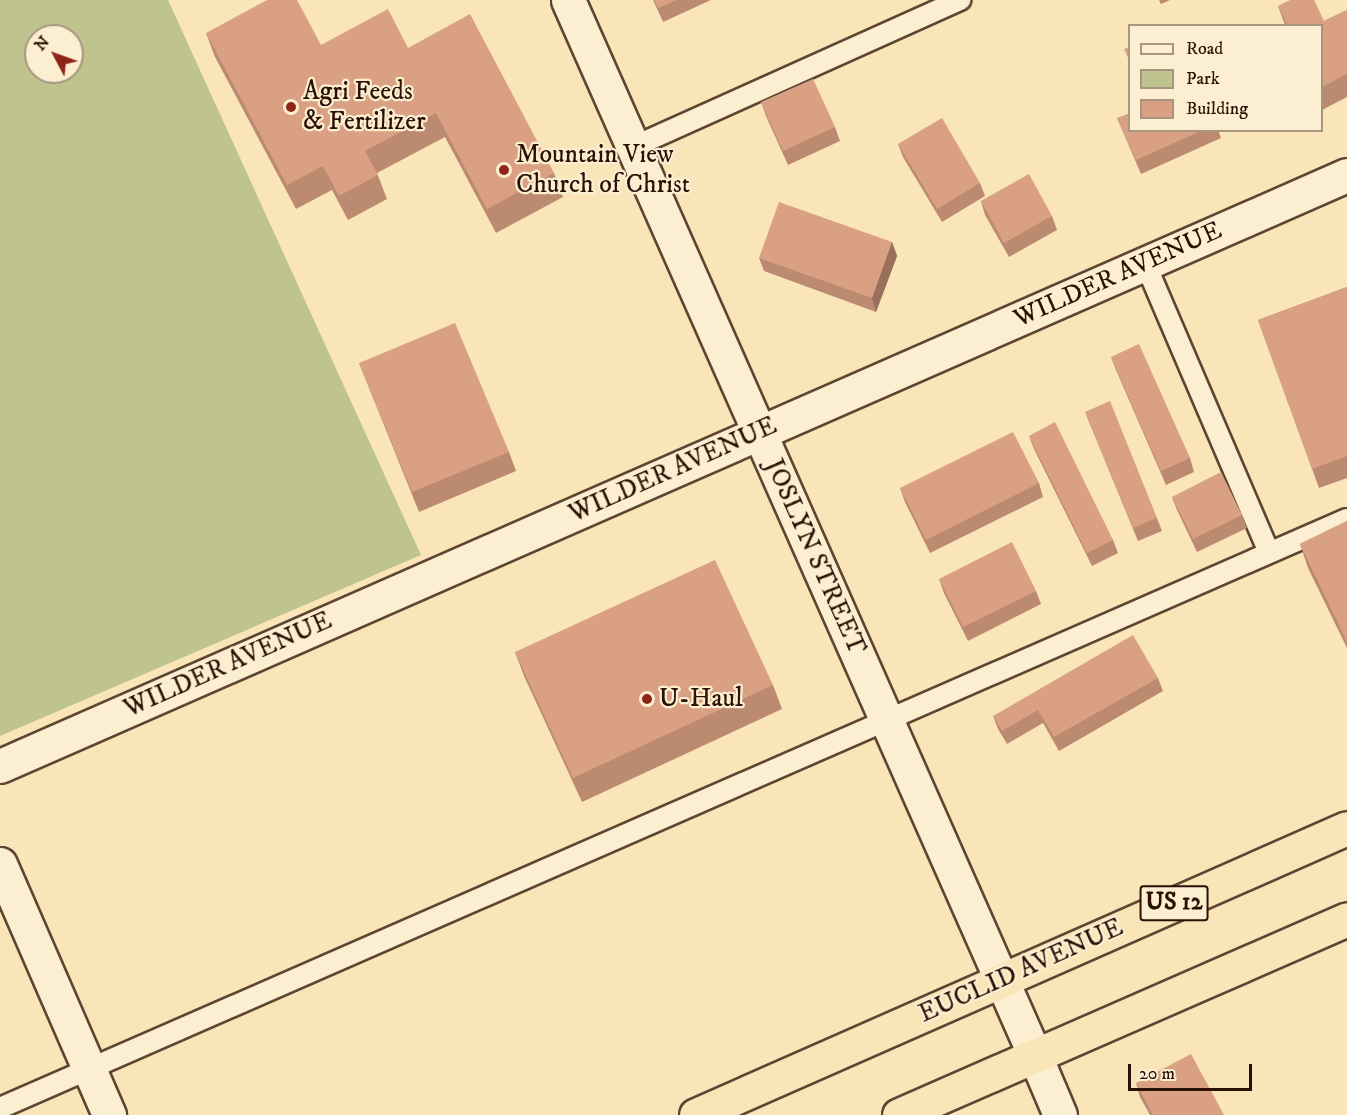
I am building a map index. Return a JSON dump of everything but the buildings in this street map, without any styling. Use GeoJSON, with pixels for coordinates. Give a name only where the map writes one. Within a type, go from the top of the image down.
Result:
{"type":"FeatureCollection","features":[{"type":"Feature","properties":{"kind":"highway","name":"EUCLID AVENUE"},"geometry":{"type":"LineString","coordinates":[[696,1115],[1347,828]]}},
{"type":"Feature","properties":{"kind":"highway"},"geometry":{"type":"LineString","coordinates":[[899,1115],[1347,919]]}},
{"type":"Feature","properties":{"kind":"street","name":"JOSLYN STREET"},"geometry":{"type":"LineString","coordinates":[[568,0],[1060,1115]]}},
{"type":"Feature","properties":{"kind":"street","name":"WILDER AVENUE"},"geometry":{"type":"LineString","coordinates":[[0,766],[1347,175]]}},
{"type":"Feature","properties":{"kind":"street"},"geometry":{"type":"LineString","coordinates":[[0,864],[109,1115]]}},
{"type":"Feature","properties":{"kind":"lane"},"geometry":{"type":"LineString","coordinates":[[633,147],[960,0]]}},
{"type":"Feature","properties":{"kind":"lane"},"geometry":{"type":"LineString","coordinates":[[1145,263],[1269,553]]}},
{"type":"Feature","properties":{"kind":"lane"},"geometry":{"type":"LineString","coordinates":[[0,1108],[1347,519]]}},
{"type":"Feature","properties":{"kind":"green space"},"geometry":{"type":"Polygon","coordinates":[[[0,0],[168,0],[421,555],[0,736],[0,0]]]}},
{"type":"Feature","properties":{"kind":"place","name":"Agri Feeds & Fertilizer"},"geometry":{"type":"Point","coordinates":[291,107]}},
{"type":"Feature","properties":{"kind":"place","name":"Mountain View Church of Christ"},"geometry":{"type":"Point","coordinates":[504,170]}},
{"type":"Feature","properties":{"kind":"place","name":"U-Haul"},"geometry":{"type":"Point","coordinates":[647,699]}}]}
